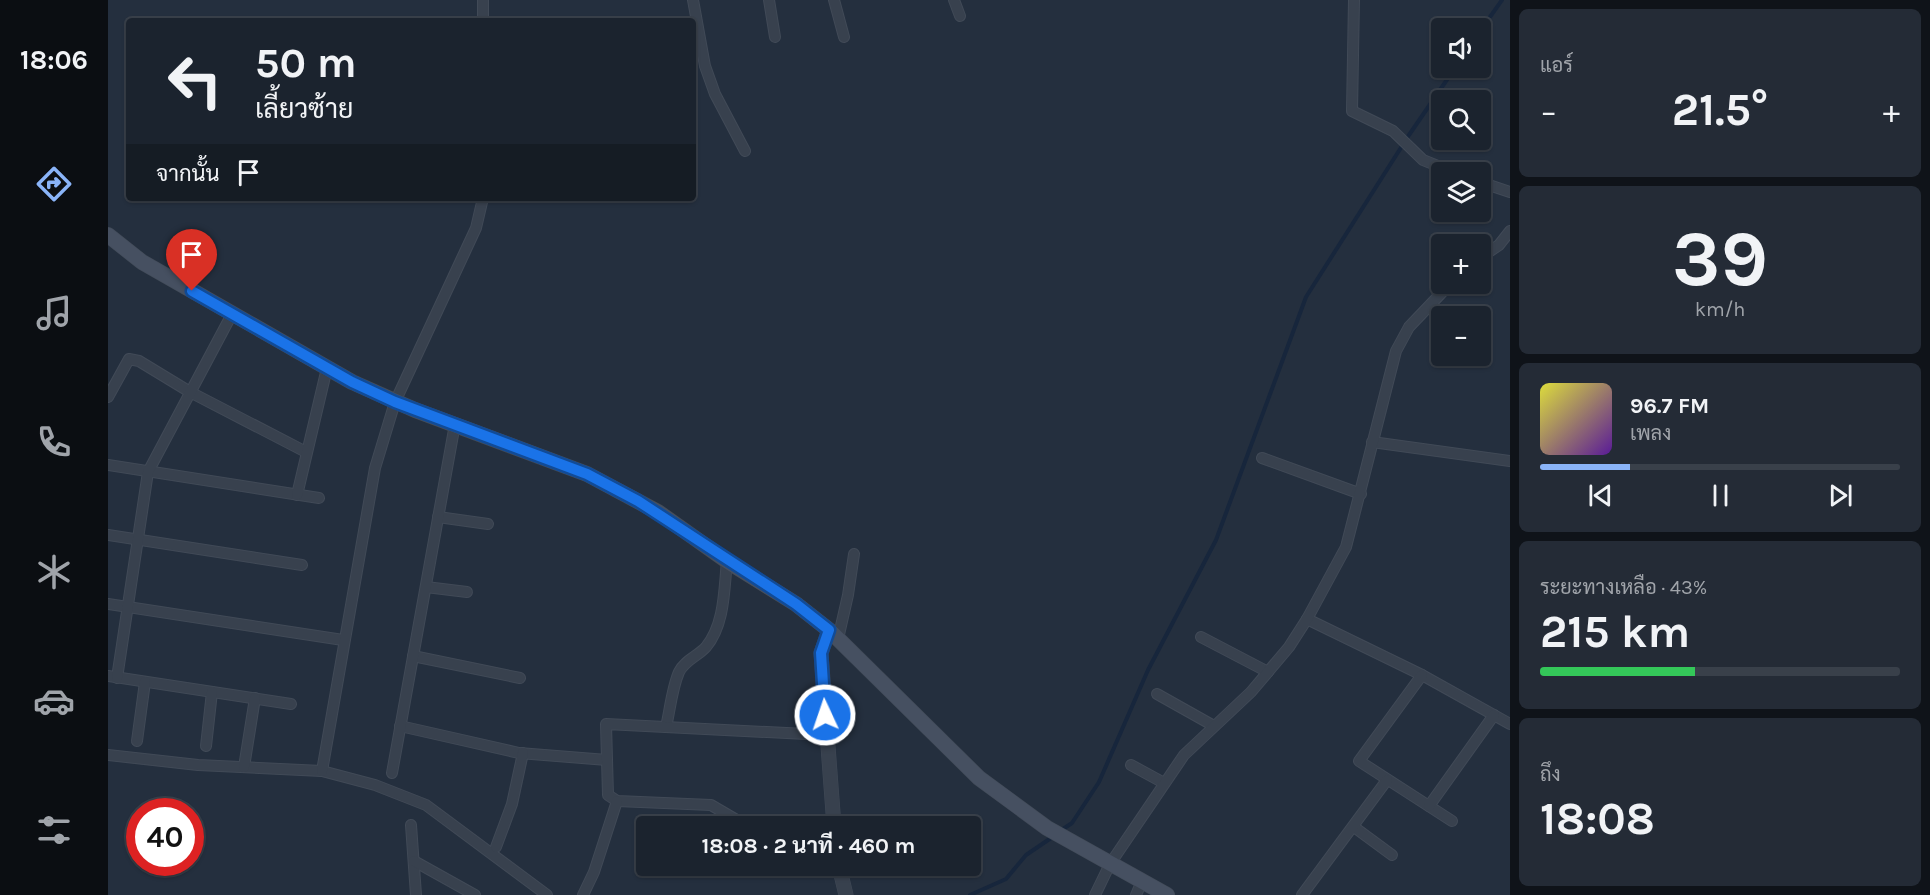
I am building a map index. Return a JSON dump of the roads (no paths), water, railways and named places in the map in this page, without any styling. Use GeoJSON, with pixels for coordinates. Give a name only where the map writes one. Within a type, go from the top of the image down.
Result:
{"type":"FeatureCollection","features":[{"type":"Feature","properties":{"kind":"main road"},"geometry":{"type":"LineString","coordinates":[[108,235],[142,262],[327,368],[395,402],[587,474],[658,512],[727,561],[796,604],[833,634],[979,778],[1047,828],[1110,864],[1139,888],[1167,895]]}},
{"type":"Feature","properties":{"kind":"street"},"geometry":{"type":"LineString","coordinates":[[483,0],[483,18]]}},
{"type":"Feature","properties":{"kind":"street"},"geometry":{"type":"LineString","coordinates":[[693,0],[705,66],[745,151]]}},
{"type":"Feature","properties":{"kind":"street"},"geometry":{"type":"LineString","coordinates":[[770,0],[775,37]]}},
{"type":"Feature","properties":{"kind":"street"},"geometry":{"type":"LineString","coordinates":[[834,0],[844,37]]}},
{"type":"Feature","properties":{"kind":"street"},"geometry":{"type":"LineString","coordinates":[[954,0],[960,16]]}},
{"type":"Feature","properties":{"kind":"street"},"geometry":{"type":"LineString","coordinates":[[1354,0],[1352,111],[1393,132],[1423,160],[1431,163]]}},
{"type":"Feature","properties":{"kind":"street"},"geometry":{"type":"LineString","coordinates":[[1491,186],[1510,192]]}},
{"type":"Feature","properties":{"kind":"street"},"geometry":{"type":"LineString","coordinates":[[322,771],[343,640],[375,468],[395,402],[476,228],[482,201]]}},
{"type":"Feature","properties":{"kind":"street"},"geometry":{"type":"LineString","coordinates":[[1491,251],[1499,246],[1510,231]]}},
{"type":"Feature","properties":{"kind":"street"},"geometry":{"type":"LineString","coordinates":[[1095,895],[1110,864],[1185,755],[1268,672],[1307,619],[1346,548],[1396,351],[1409,327],[1440,294]]}},
{"type":"Feature","properties":{"kind":"street"},"geometry":{"type":"LineString","coordinates":[[232,314],[148,472],[127,607],[113,677],[291,704]]}},
{"type":"Feature","properties":{"kind":"street"},"geometry":{"type":"LineString","coordinates":[[109,394],[129,358],[139,361],[190,392],[306,452]]}},
{"type":"Feature","properties":{"kind":"street"},"geometry":{"type":"LineString","coordinates":[[297,495],[327,368]]}},
{"type":"Feature","properties":{"kind":"street"},"geometry":{"type":"LineString","coordinates":[[392,773],[455,424]]}},
{"type":"Feature","properties":{"kind":"street"},"geometry":{"type":"LineString","coordinates":[[1372,442],[1510,461]]}},
{"type":"Feature","properties":{"kind":"street"},"geometry":{"type":"LineString","coordinates":[[1262,458],[1361,494]]}},
{"type":"Feature","properties":{"kind":"street"},"geometry":{"type":"LineString","coordinates":[[108,465],[319,498]]}},
{"type":"Feature","properties":{"kind":"street"},"geometry":{"type":"LineString","coordinates":[[438,517],[488,524]]}},
{"type":"Feature","properties":{"kind":"street"},"geometry":{"type":"LineString","coordinates":[[108,535],[302,565]]}},
{"type":"Feature","properties":{"kind":"street"},"geometry":{"type":"LineString","coordinates":[[833,816],[821,653],[833,634],[848,595],[854,554]]}},
{"type":"Feature","properties":{"kind":"street"},"geometry":{"type":"LineString","coordinates":[[666,727],[679,672],[690,658],[705,649],[716,632],[723,600],[727,561]]}},
{"type":"Feature","properties":{"kind":"street"},"geometry":{"type":"LineString","coordinates":[[426,587],[467,592]]}},
{"type":"Feature","properties":{"kind":"street"},"geometry":{"type":"LineString","coordinates":[[108,604],[343,640]]}},
{"type":"Feature","properties":{"kind":"street"},"geometry":{"type":"LineString","coordinates":[[1307,619],[1422,675],[1510,724]]}},
{"type":"Feature","properties":{"kind":"street"},"geometry":{"type":"LineString","coordinates":[[1201,637],[1268,672]]}},
{"type":"Feature","properties":{"kind":"street"},"geometry":{"type":"LineString","coordinates":[[413,656],[520,678]]}},
{"type":"Feature","properties":{"kind":"street"},"geometry":{"type":"LineString","coordinates":[[1422,675],[1359,760],[1452,821]]}},
{"type":"Feature","properties":{"kind":"street"},"geometry":{"type":"LineString","coordinates":[[137,741],[145,682]]}},
{"type":"Feature","properties":{"kind":"street"},"geometry":{"type":"LineString","coordinates":[[206,746],[212,692]]}},
{"type":"Feature","properties":{"kind":"street"},"geometry":{"type":"LineString","coordinates":[[1157,694],[1214,726]]}},
{"type":"Feature","properties":{"kind":"street"},"geometry":{"type":"LineString","coordinates":[[244,768],[255,698]]}},
{"type":"Feature","properties":{"kind":"street"},"geometry":{"type":"LineString","coordinates":[[1429,806],[1494,715]]}},
{"type":"Feature","properties":{"kind":"street"},"geometry":{"type":"LineString","coordinates":[[730,816],[711,805],[617,801],[608,795],[606,724],[826,735]]}},
{"type":"Feature","properties":{"kind":"street"},"geometry":{"type":"LineString","coordinates":[[400,726],[523,753],[607,760]]}},
{"type":"Feature","properties":{"kind":"street"},"geometry":{"type":"LineString","coordinates":[[496,847],[512,804],[523,753]]}},
{"type":"Feature","properties":{"kind":"street"},"geometry":{"type":"LineString","coordinates":[[108,755],[244,768],[322,771],[375,785],[426,805],[533,891],[547,895]]}},
{"type":"Feature","properties":{"kind":"street"},"geometry":{"type":"LineString","coordinates":[[1131,765],[1164,783]]}},
{"type":"Feature","properties":{"kind":"street"},"geometry":{"type":"LineString","coordinates":[[1302,895],[1387,780]]}},
{"type":"Feature","properties":{"kind":"street"},"geometry":{"type":"LineString","coordinates":[[583,895],[594,872],[617,801]]}},
{"type":"Feature","properties":{"kind":"street"},"geometry":{"type":"LineString","coordinates":[[411,825],[416,895]]}},
{"type":"Feature","properties":{"kind":"street"},"geometry":{"type":"LineString","coordinates":[[1354,826],[1392,855]]}},
{"type":"Feature","properties":{"kind":"street"},"geometry":{"type":"LineString","coordinates":[[414,861],[476,895]]}},
{"type":"Feature","properties":{"kind":"street"},"geometry":{"type":"LineString","coordinates":[[841,876],[846,895]]}},
{"type":"Feature","properties":{"kind":"waterway"},"geometry":{"type":"LineString","coordinates":[[1489,18],[1502,0]]}},
{"type":"Feature","properties":{"kind":"waterway"},"geometry":{"type":"LineString","coordinates":[[1060,831],[1072,823],[1099,782],[1148,670],[1216,540],[1306,297],[1448,78]]}},
{"type":"Feature","properties":{"kind":"waterway"},"geometry":{"type":"LineString","coordinates":[[970,895],[1006,879],[1026,855],[1054,836]]}}]}
